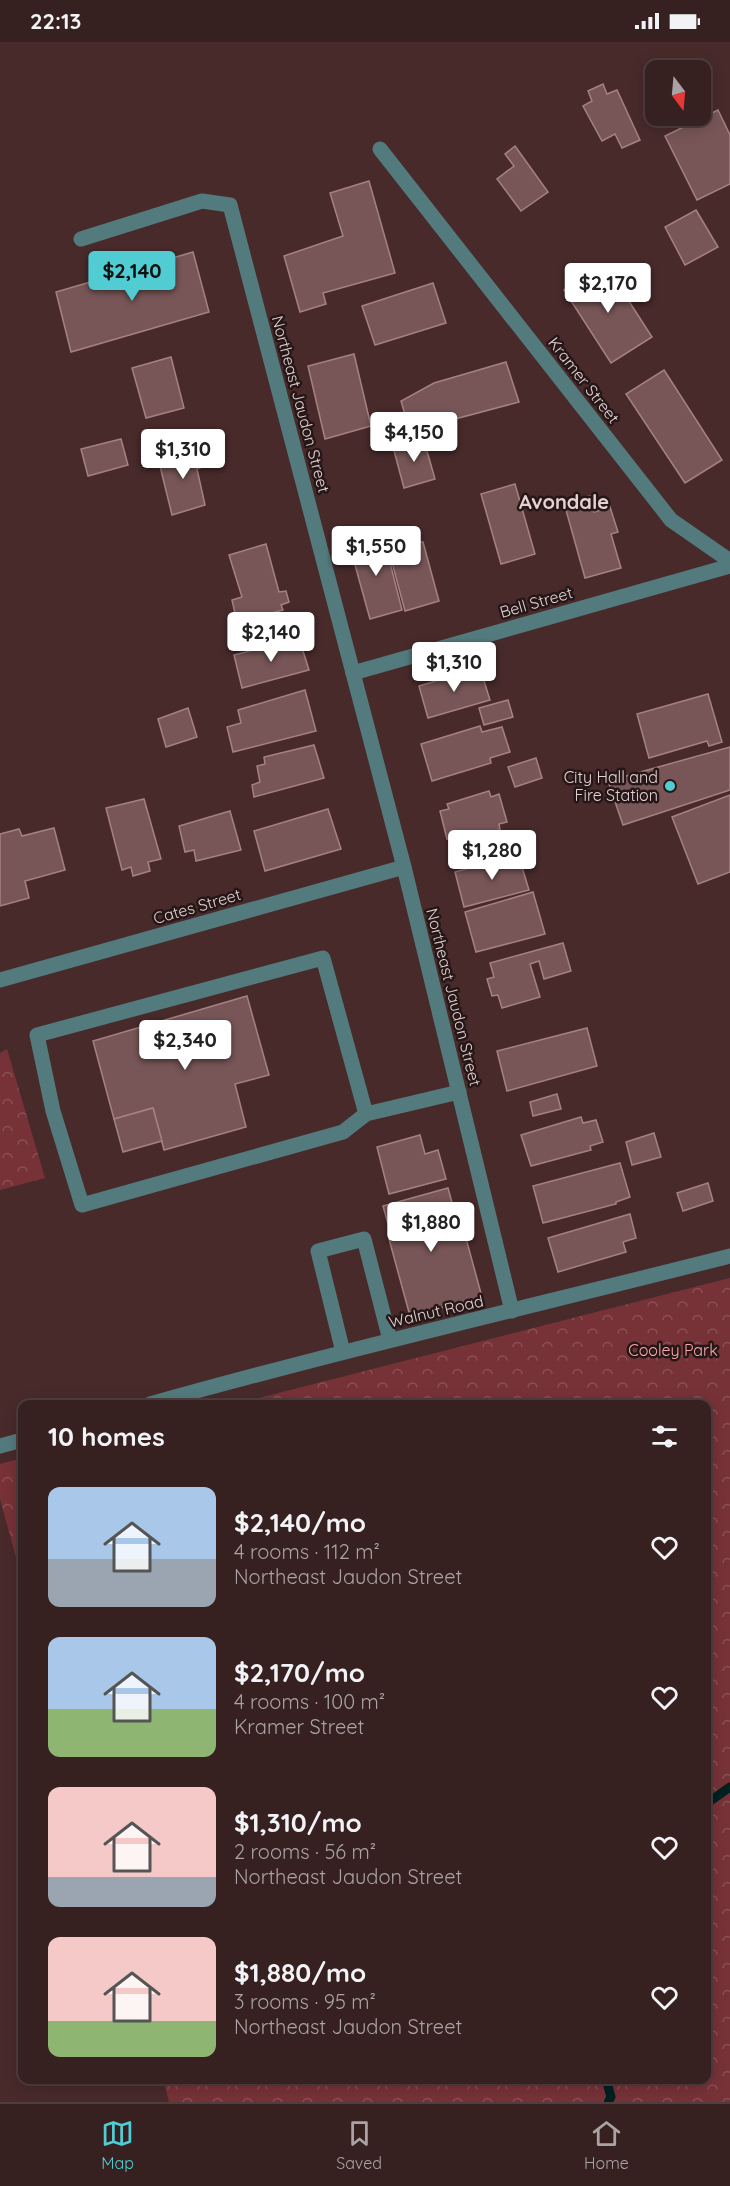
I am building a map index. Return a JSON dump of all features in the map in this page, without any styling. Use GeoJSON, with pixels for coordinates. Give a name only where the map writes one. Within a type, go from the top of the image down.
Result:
{"type":"FeatureCollection","features":[{"type":"Feature","properties":{"kind":"street","name":"Kramer Street"},"geometry":{"type":"LineString","coordinates":[[380,149],[671,520],[730,561]]}},
{"type":"Feature","properties":{"kind":"street","name":"Northeast Jaudon Street"},"geometry":{"type":"LineString","coordinates":[[81,239],[202,201],[230,205],[404,867],[512,1311]]}},
{"type":"Feature","properties":{"kind":"street","name":"Bell Street"},"geometry":{"type":"LineString","coordinates":[[353,673],[730,566]]}},
{"type":"Feature","properties":{"kind":"street","name":"Cates Street"},"geometry":{"type":"LineString","coordinates":[[0,980],[404,867]]}},
{"type":"Feature","properties":{"kind":"street"},"geometry":{"type":"LineString","coordinates":[[366,1114],[323,958],[37,1035],[53,1111],[82,1205],[343,1132],[366,1114],[459,1092]]}},
{"type":"Feature","properties":{"kind":"street"},"geometry":{"type":"LineString","coordinates":[[343,1352],[318,1251],[364,1239],[390,1340]]}},
{"type":"Feature","properties":{"kind":"street","name":"Walnut Road"},"geometry":{"type":"LineString","coordinates":[[165,1400],[390,1340],[730,1256]]}},
{"type":"Feature","properties":{"kind":"street"},"geometry":{"type":"LineString","coordinates":[[0,1446],[18,1441]]}},
{"type":"Feature","properties":{"kind":"green space"},"geometry":{"type":"Polygon","coordinates":[[[7,1049],[45,1178],[0,1190],[0,1053],[7,1049]]]}},
{"type":"Feature","properties":{"kind":"green space","name":"Cooley Park"},"geometry":{"type":"Polygon","coordinates":[[[730,1278],[730,2102],[169,2102],[164,2084],[711,2084],[711,1400],[251,1400],[730,1278]]]}},
{"type":"Feature","properties":{"kind":"green space"},"geometry":{"type":"Polygon","coordinates":[[[18,1459],[18,1564],[0,1499],[0,1464],[18,1459]]]}},
{"type":"Feature","properties":{"kind":"building"},"geometry":{"type":"Polygon","coordinates":[[[603,84],[607,94],[617,90],[640,140],[622,148],[615,134],[602,141],[583,106],[592,101],[588,91],[603,84]]]}},
{"type":"Feature","properties":{"kind":"building"},"geometry":{"type":"Polygon","coordinates":[[[718,110],[730,135],[730,184],[697,200],[665,136],[685,126],[711,126],[711,113],[718,110]]]}},
{"type":"Feature","properties":{"kind":"building"},"geometry":{"type":"Polygon","coordinates":[[[515,146],[548,192],[521,211],[497,179],[514,166],[505,154],[515,146]]]}},
{"type":"Feature","properties":{"kind":"building"},"geometry":{"type":"Polygon","coordinates":[[[369,181],[395,273],[323,293],[326,304],[300,312],[284,256],[343,236],[330,193],[369,181]]]}},
{"type":"Feature","properties":{"kind":"building"},"geometry":{"type":"Polygon","coordinates":[[[696,210],[718,247],[685,265],[665,227],[696,210]]]}},
{"type":"Feature","properties":{"kind":"building"},"geometry":{"type":"Polygon","coordinates":[[[193,252],[209,312],[71,352],[56,292],[193,252]]]}},
{"type":"Feature","properties":{"kind":"building"},"geometry":{"type":"Polygon","coordinates":[[[605,264],[652,337],[611,363],[564,290],[605,264]]]}},
{"type":"Feature","properties":{"kind":"building"},"geometry":{"type":"Polygon","coordinates":[[[433,283],[446,323],[375,345],[362,306],[433,283]]]}},
{"type":"Feature","properties":{"kind":"building"},"geometry":{"type":"Polygon","coordinates":[[[354,354],[371,426],[325,439],[308,366],[354,354]]]}},
{"type":"Feature","properties":{"kind":"building"},"geometry":{"type":"Polygon","coordinates":[[[171,357],[184,408],[146,418],[132,368],[171,357]]]}},
{"type":"Feature","properties":{"kind":"building"},"geometry":{"type":"Polygon","coordinates":[[[506,362],[519,402],[410,431],[401,401],[434,383],[506,362]]]}},
{"type":"Feature","properties":{"kind":"building"},"geometry":{"type":"Polygon","coordinates":[[[664,370],[722,460],[685,483],[626,394],[664,370]]]}},
{"type":"Feature","properties":{"kind":"building"},"geometry":{"type":"Polygon","coordinates":[[[423,437],[435,479],[404,488],[393,447],[423,437]]]}},
{"type":"Feature","properties":{"kind":"building"},"geometry":{"type":"Polygon","coordinates":[[[121,439],[128,465],[88,476],[81,449],[121,439]]]}},
{"type":"Feature","properties":{"kind":"building"},"geometry":{"type":"Polygon","coordinates":[[[200,448],[205,466],[197,469],[205,505],[172,515],[158,458],[200,448]]]}},
{"type":"Feature","properties":{"kind":"building"},"geometry":{"type":"Polygon","coordinates":[[[515,484],[535,554],[501,564],[481,494],[515,484]]]}},
{"type":"Feature","properties":{"kind":"building"},"geometry":{"type":"Polygon","coordinates":[[[590,496],[594,512],[610,507],[618,532],[611,534],[621,568],[585,578],[564,503],[590,496]]]}},
{"type":"Feature","properties":{"kind":"building"},"geometry":{"type":"Polygon","coordinates":[[[417,531],[420,542],[423,542],[439,601],[405,611],[388,541],[417,531]]]}},
{"type":"Feature","properties":{"kind":"building"},"geometry":{"type":"Polygon","coordinates":[[[383,535],[402,610],[370,619],[350,547],[383,535]]]}},
{"type":"Feature","properties":{"kind":"building"},"geometry":{"type":"Polygon","coordinates":[[[266,544],[279,592],[286,591],[289,602],[281,605],[283,610],[237,622],[232,600],[242,597],[229,555],[266,544]]]}},
{"type":"Feature","properties":{"kind":"building"},"geometry":{"type":"Polygon","coordinates":[[[299,638],[309,670],[242,688],[234,655],[299,638]]]}},
{"type":"Feature","properties":{"kind":"building"},"geometry":{"type":"Polygon","coordinates":[[[480,668],[490,700],[428,718],[419,686],[480,668]]]}},
{"type":"Feature","properties":{"kind":"building"},"geometry":{"type":"Polygon","coordinates":[[[305,690],[316,731],[233,752],[227,727],[241,723],[238,710],[305,690]]]}},
{"type":"Feature","properties":{"kind":"building"},"geometry":{"type":"Polygon","coordinates":[[[708,694],[722,742],[709,746],[707,741],[649,758],[637,714],[708,694]]]}},
{"type":"Feature","properties":{"kind":"building"},"geometry":{"type":"Polygon","coordinates":[[[508,700],[513,717],[484,725],[479,708],[508,700]]]}},
{"type":"Feature","properties":{"kind":"building"},"geometry":{"type":"Polygon","coordinates":[[[188,708],[197,737],[166,747],[158,719],[188,708]]]}},
{"type":"Feature","properties":{"kind":"building"},"geometry":{"type":"Polygon","coordinates":[[[480,726],[482,732],[502,727],[510,752],[490,758],[491,763],[432,781],[421,744],[480,726]]]}},
{"type":"Feature","properties":{"kind":"building"},"geometry":{"type":"Polygon","coordinates":[[[314,745],[324,778],[254,797],[252,785],[260,782],[257,766],[265,764],[264,757],[314,745]]]}},
{"type":"Feature","properties":{"kind":"building","name":"City Hall and Fire Station"},"geometry":{"type":"Polygon","coordinates":[[[730,747],[730,790],[623,825],[608,781],[730,747]]]}},
{"type":"Feature","properties":{"kind":"building"},"geometry":{"type":"Polygon","coordinates":[[[536,758],[542,778],[515,787],[508,767],[536,758]]]}},
{"type":"Feature","properties":{"kind":"building"},"geometry":{"type":"Polygon","coordinates":[[[489,791],[491,797],[499,794],[507,822],[499,824],[500,830],[458,842],[457,837],[447,839],[440,811],[449,809],[447,804],[489,791]]]}},
{"type":"Feature","properties":{"kind":"building"},"geometry":{"type":"Polygon","coordinates":[[[730,795],[730,872],[698,884],[672,817],[730,795]]]}},
{"type":"Feature","properties":{"kind":"building"},"geometry":{"type":"Polygon","coordinates":[[[144,799],[161,859],[148,862],[150,871],[133,876],[131,867],[122,870],[106,808],[144,799]]]}},
{"type":"Feature","properties":{"kind":"building"},"geometry":{"type":"Polygon","coordinates":[[[328,809],[341,849],[265,871],[254,831],[328,809]]]}},
{"type":"Feature","properties":{"kind":"building"},"geometry":{"type":"Polygon","coordinates":[[[230,811],[241,850],[196,861],[194,850],[185,852],[179,826],[230,811]]]}},
{"type":"Feature","properties":{"kind":"building"},"geometry":{"type":"Polygon","coordinates":[[[54,828],[65,870],[25,881],[29,898],[0,906],[0,834],[19,829],[22,836],[54,828]]]}},
{"type":"Feature","properties":{"kind":"building"},"geometry":{"type":"Polygon","coordinates":[[[518,854],[529,890],[464,907],[455,872],[518,854]]]}},
{"type":"Feature","properties":{"kind":"building"},"geometry":{"type":"Polygon","coordinates":[[[533,892],[545,934],[476,952],[465,912],[533,892]]]}},
{"type":"Feature","properties":{"kind":"building"},"geometry":{"type":"Polygon","coordinates":[[[563,943],[571,971],[544,979],[539,961],[530,964],[540,997],[502,1008],[498,995],[492,996],[487,979],[494,977],[490,963],[563,943]]]}},
{"type":"Feature","properties":{"kind":"building"},"geometry":{"type":"Polygon","coordinates":[[[247,996],[269,1075],[235,1084],[246,1127],[164,1150],[153,1108],[114,1119],[93,1041],[247,996]]]}},
{"type":"Feature","properties":{"kind":"building"},"geometry":{"type":"Polygon","coordinates":[[[587,1028],[597,1066],[507,1091],[497,1051],[587,1028]]]}},
{"type":"Feature","properties":{"kind":"building"},"geometry":{"type":"Polygon","coordinates":[[[557,1094],[561,1109],[533,1116],[530,1102],[557,1094]]]}},
{"type":"Feature","properties":{"kind":"building"},"geometry":{"type":"Polygon","coordinates":[[[153,1108],[162,1141],[123,1152],[114,1119],[153,1108]]]}},
{"type":"Feature","properties":{"kind":"building"},"geometry":{"type":"Polygon","coordinates":[[[581,1117],[583,1123],[596,1120],[603,1142],[590,1146],[591,1150],[531,1166],[521,1135],[581,1117]]]}},
{"type":"Feature","properties":{"kind":"building"},"geometry":{"type":"Polygon","coordinates":[[[654,1133],[661,1157],[632,1165],[626,1142],[654,1133]]]}},
{"type":"Feature","properties":{"kind":"building"},"geometry":{"type":"Polygon","coordinates":[[[420,1135],[425,1154],[438,1150],[446,1179],[389,1194],[377,1147],[420,1135]]]}},
{"type":"Feature","properties":{"kind":"building"},"geometry":{"type":"Polygon","coordinates":[[[620,1163],[630,1197],[616,1204],[543,1223],[533,1186],[620,1163]]]}},
{"type":"Feature","properties":{"kind":"building"},"geometry":{"type":"Polygon","coordinates":[[[708,1183],[713,1201],[683,1211],[677,1193],[708,1183]]]}},
{"type":"Feature","properties":{"kind":"building"},"geometry":{"type":"Polygon","coordinates":[[[448,1188],[457,1221],[461,1220],[482,1297],[410,1316],[389,1239],[392,1238],[383,1206],[448,1188]]]}},
{"type":"Feature","properties":{"kind":"building"},"geometry":{"type":"Polygon","coordinates":[[[630,1214],[636,1238],[623,1242],[626,1252],[558,1272],[548,1238],[630,1214]]]}},
{"type":"Feature","properties":{"kind":"waterway"},"geometry":{"type":"LineString","coordinates":[[711,1800],[730,1787]]}},
{"type":"Feature","properties":{"kind":"waterway"},"geometry":{"type":"LineString","coordinates":[[607,2084],[611,2097],[608,2102]]}},
{"type":"Feature","properties":{"kind":"place","name":"City Hall and Fire Station"},"geometry":{"type":"Point","coordinates":[670,786]}},
{"type":"Feature","properties":{"kind":"district","name":"Avondale"},"geometry":{"type":"Point","coordinates":[564,501]}}]}
